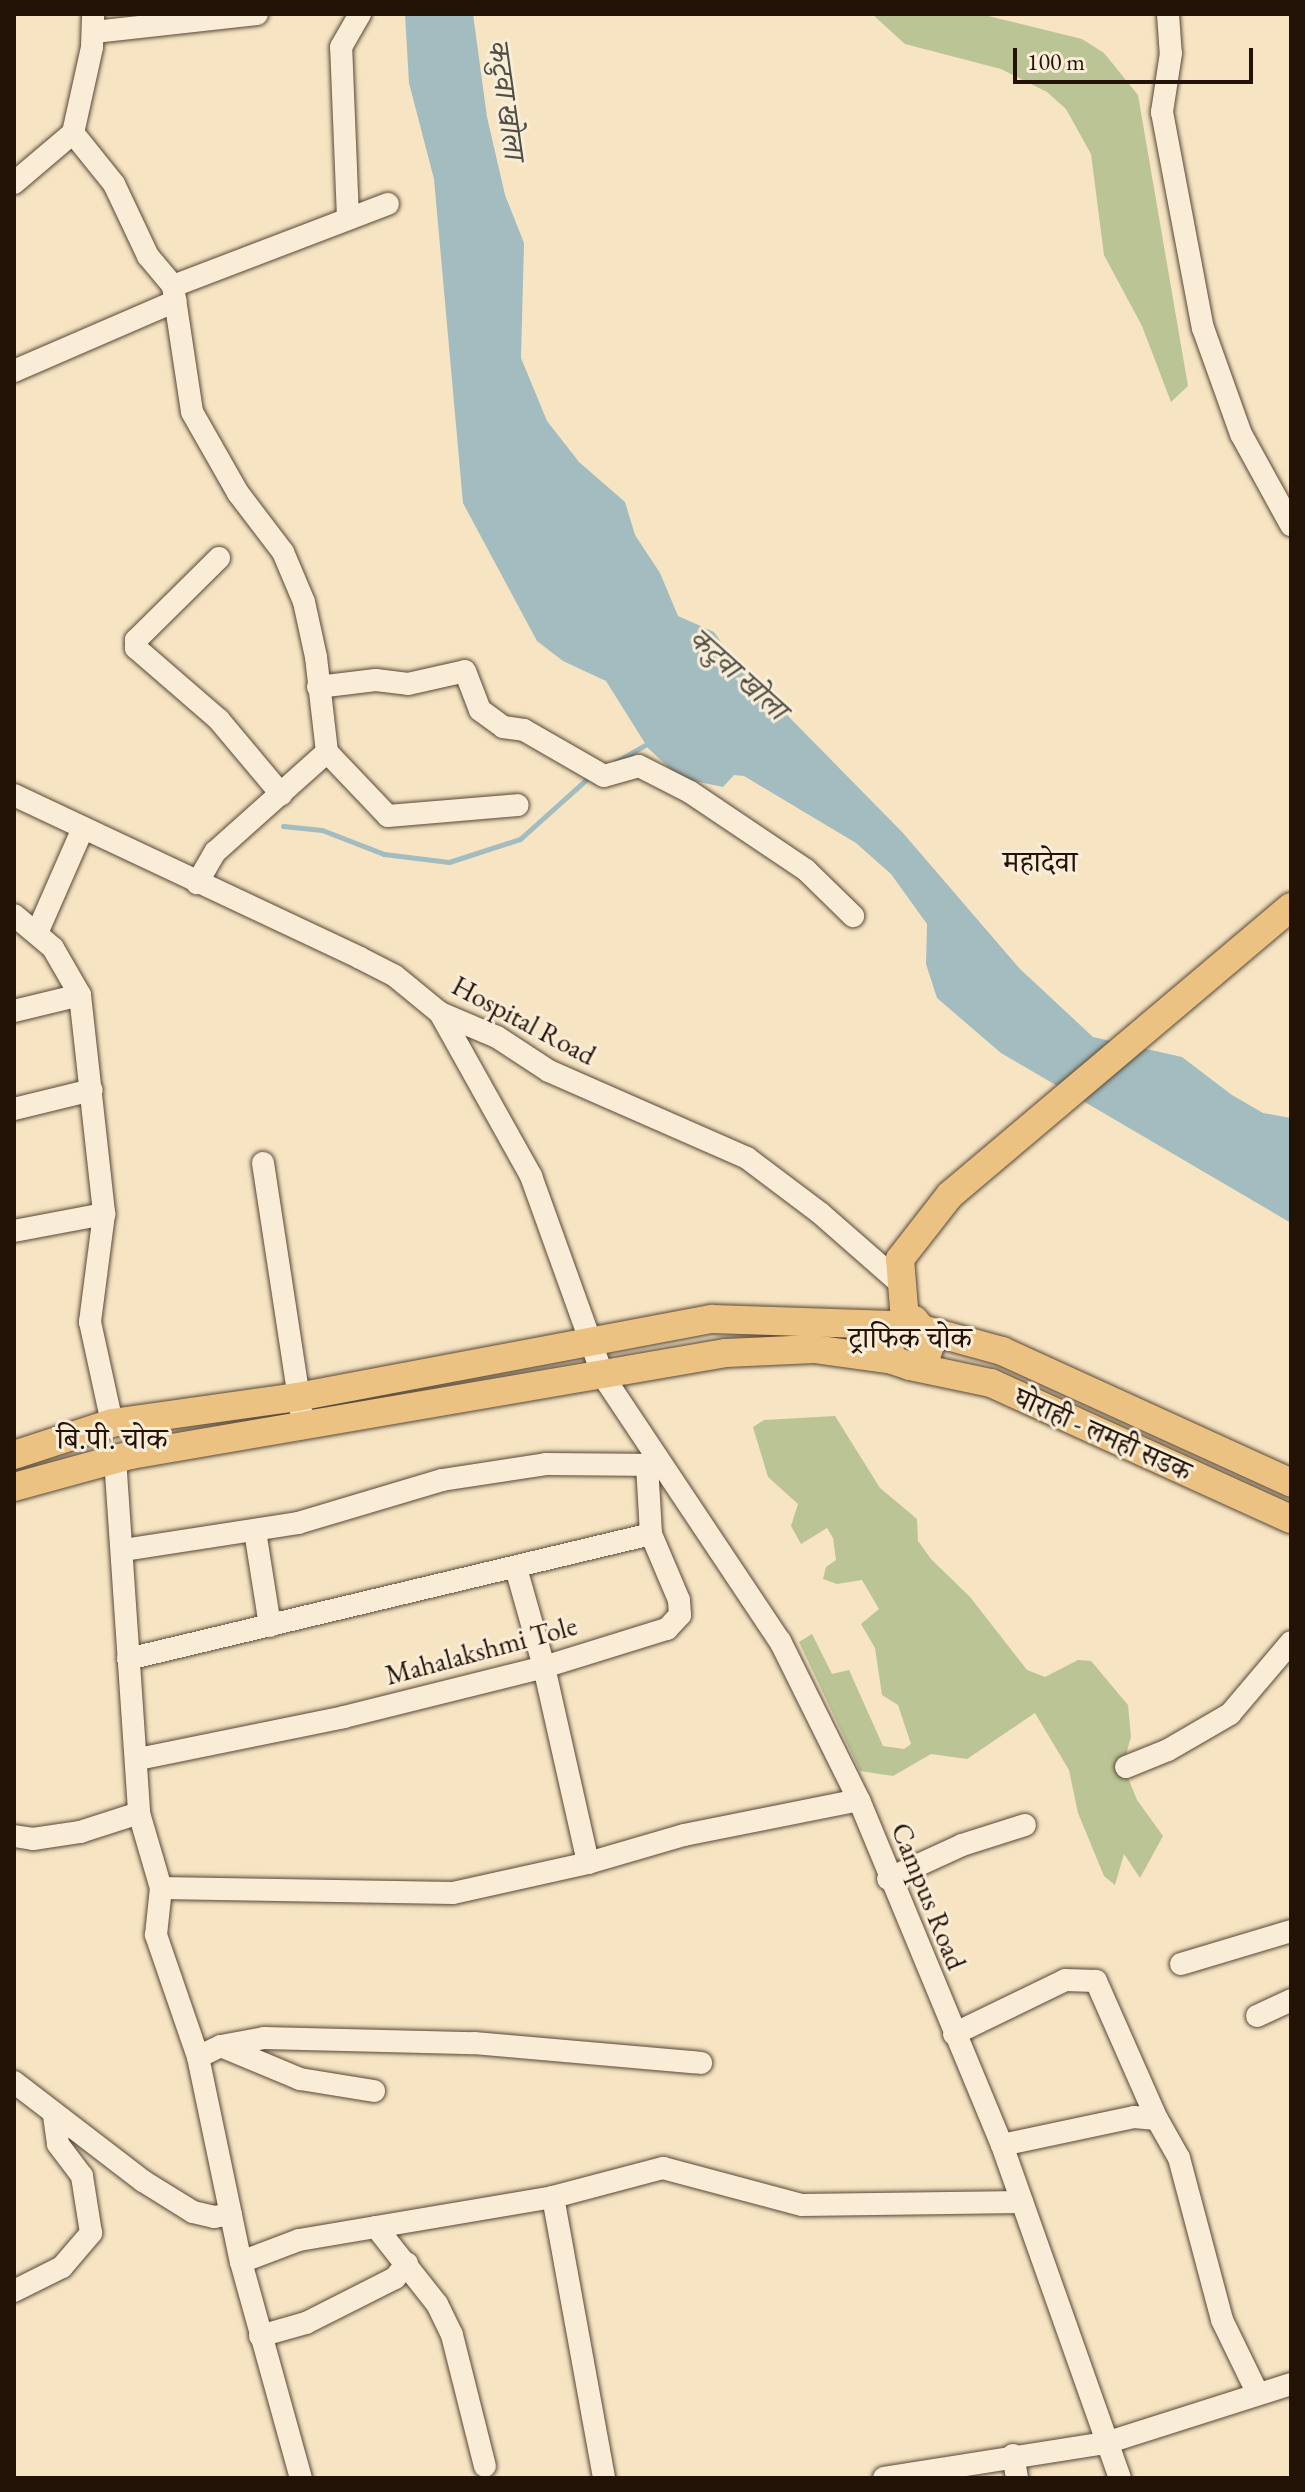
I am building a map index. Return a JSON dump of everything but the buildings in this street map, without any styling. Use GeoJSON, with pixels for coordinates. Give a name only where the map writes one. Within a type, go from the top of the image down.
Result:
{"type":"FeatureCollection","features":[{"type":"Feature","properties":{"kind":"main road"},"geometry":{"type":"LineString","coordinates":[[909,1325],[885,1338],[902,1363],[926,1357],[909,1325],[900,1259],[912,1239],[950,1195],[1015,1137],[1185,1001],[1291,907]]}},
{"type":"Feature","properties":{"kind":"main road","name":"घोराही - लमही सडक"},"geometry":{"type":"LineString","coordinates":[[301,1410],[592,1343],[712,1319],[909,1325],[1002,1351],[1291,1483]]}},
{"type":"Feature","properties":{"kind":"main road","name":"घोराही - लमही सडक"},"geometry":{"type":"LineString","coordinates":[[301,1410],[603,1376],[726,1353],[814,1349],[902,1363],[991,1383],[1291,1519]]}},
{"type":"Feature","properties":{"kind":"main road"},"geometry":{"type":"LineString","coordinates":[[14,1455],[109,1424],[301,1410]]}},
{"type":"Feature","properties":{"kind":"main road"},"geometry":{"type":"LineString","coordinates":[[14,1487],[301,1410]]}},
{"type":"Feature","properties":{"kind":"main road"},"geometry":{"type":"LineString","coordinates":[[109,1424],[116,1458]]}},
{"type":"Feature","properties":{"kind":"street"},"geometry":{"type":"LineString","coordinates":[[14,183],[73,133],[94,23],[257,14]]}},
{"type":"Feature","properties":{"kind":"street"},"geometry":{"type":"LineString","coordinates":[[348,218],[341,47],[360,14]]}},
{"type":"Feature","properties":{"kind":"street"},"geometry":{"type":"LineString","coordinates":[[1168,14],[1171,53],[1162,112],[1203,328],[1241,434],[1291,525]]}},
{"type":"Feature","properties":{"kind":"street"},"geometry":{"type":"LineString","coordinates":[[73,133],[101,165],[148,256],[174,293],[192,412],[238,493],[283,552],[304,602],[327,752],[388,816],[518,805]]}},
{"type":"Feature","properties":{"kind":"street"},"geometry":{"type":"LineString","coordinates":[[14,371],[174,293],[348,218],[388,204]]}},
{"type":"Feature","properties":{"kind":"street"},"geometry":{"type":"LineString","coordinates":[[219,558],[136,640],[136,648],[219,720],[281,794]]}},
{"type":"Feature","properties":{"kind":"street"},"geometry":{"type":"LineString","coordinates":[[318,687],[376,680],[408,684],[465,671],[480,710],[503,727],[524,730],[604,776],[639,766],[690,792],[806,870],[853,916]]}},
{"type":"Feature","properties":{"kind":"street"},"geometry":{"type":"LineString","coordinates":[[197,883],[215,852],[327,752]]}},
{"type":"Feature","properties":{"kind":"street","name":"Hospital Road"},"geometry":{"type":"LineString","coordinates":[[14,795],[395,976],[440,1013],[497,1037],[549,1071],[755,1163],[901,1284]]}},
{"type":"Feature","properties":{"kind":"street"},"geometry":{"type":"LineString","coordinates":[[37,933],[83,828]]}},
{"type":"Feature","properties":{"kind":"street"},"geometry":{"type":"LineString","coordinates":[[14,915],[53,948],[80,995],[104,1214],[90,1322],[109,1424]]}},
{"type":"Feature","properties":{"kind":"street"},"geometry":{"type":"LineString","coordinates":[[14,1011],[80,995]]}},
{"type":"Feature","properties":{"kind":"street","name":"Campus Road"},"geometry":{"type":"LineString","coordinates":[[440,1013],[531,1176],[603,1376],[657,1465],[780,1641],[859,1800],[888,1879],[1002,2145],[1120,2478]]}},
{"type":"Feature","properties":{"kind":"street"},"geometry":{"type":"LineString","coordinates":[[14,1109],[92,1090]]}},
{"type":"Feature","properties":{"kind":"street"},"geometry":{"type":"LineString","coordinates":[[263,1163],[301,1410]]}},
{"type":"Feature","properties":{"kind":"street"},"geometry":{"type":"LineString","coordinates":[[14,1231],[104,1214]]}},
{"type":"Feature","properties":{"kind":"street"},"geometry":{"type":"LineString","coordinates":[[116,1458],[124,1550],[128,1659],[138,1759],[139,1813],[161,1888],[156,1935],[198,2057],[241,2262],[301,2478]]}},
{"type":"Feature","properties":{"kind":"street"},"geometry":{"type":"LineString","coordinates":[[124,1550],[255,1531],[442,1480],[546,1464],[657,1465]]}},
{"type":"Feature","properties":{"kind":"street","name":"Mahalakshmi Tole"},"geometry":{"type":"LineString","coordinates":[[138,1759],[344,1717],[544,1667],[667,1629],[680,1615],[651,1534],[657,1465]]}},
{"type":"Feature","properties":{"kind":"street"},"geometry":{"type":"LineString","coordinates":[[255,1531],[270,1626]]}},
{"type":"Feature","properties":{"kind":"street"},"geometry":{"type":"LineString","coordinates":[[128,1659],[651,1534]]}},
{"type":"Feature","properties":{"kind":"street"},"geometry":{"type":"LineString","coordinates":[[516,1568],[544,1667],[588,1863]]}},
{"type":"Feature","properties":{"kind":"street"},"geometry":{"type":"LineString","coordinates":[[1126,1767],[1168,1750],[1230,1714],[1291,1642]]}},
{"type":"Feature","properties":{"kind":"street"},"geometry":{"type":"LineString","coordinates":[[161,1888],[453,1893],[588,1863],[684,1835],[859,1800]]}},
{"type":"Feature","properties":{"kind":"street"},"geometry":{"type":"LineString","coordinates":[[14,1836],[33,1839],[80,1832],[139,1813]]}},
{"type":"Feature","properties":{"kind":"street"},"geometry":{"type":"LineString","coordinates":[[888,1879],[962,1845],[1025,1825]]}},
{"type":"Feature","properties":{"kind":"street"},"geometry":{"type":"LineString","coordinates":[[1181,1964],[1291,1931]]}},
{"type":"Feature","properties":{"kind":"street"},"geometry":{"type":"LineString","coordinates":[[954,2034],[1065,1980],[1096,1981],[1157,2119],[1179,2158],[1222,2320],[1258,2394]]}},
{"type":"Feature","properties":{"kind":"street"},"geometry":{"type":"LineString","coordinates":[[1257,2016],[1291,2000]]}},
{"type":"Feature","properties":{"kind":"street"},"geometry":{"type":"LineString","coordinates":[[198,2057],[221,2046],[264,2038],[474,2043],[701,2063]]}},
{"type":"Feature","properties":{"kind":"street"},"geometry":{"type":"LineString","coordinates":[[221,2046],[313,2083],[374,2091]]}},
{"type":"Feature","properties":{"kind":"street"},"geometry":{"type":"LineString","coordinates":[[14,2082],[54,2115],[193,2212],[214,2217],[231,2214]]}},
{"type":"Feature","properties":{"kind":"street"},"geometry":{"type":"LineString","coordinates":[[14,2291],[62,2267],[91,2233],[82,2176],[58,2144],[54,2115]]}},
{"type":"Feature","properties":{"kind":"street"},"geometry":{"type":"LineString","coordinates":[[1002,2145],[1134,2117],[1157,2119]]}},
{"type":"Feature","properties":{"kind":"street"},"geometry":{"type":"LineString","coordinates":[[241,2262],[299,2240],[553,2197],[663,2168],[802,2205],[1022,2202]]}},
{"type":"Feature","properties":{"kind":"street"},"geometry":{"type":"LineString","coordinates":[[553,2197],[604,2478]]}},
{"type":"Feature","properties":{"kind":"street"},"geometry":{"type":"LineString","coordinates":[[376,2227],[407,2263],[452,2335],[485,2466]]}},
{"type":"Feature","properties":{"kind":"street"},"geometry":{"type":"LineString","coordinates":[[260,2336],[306,2323],[395,2278],[407,2263]]}},
{"type":"Feature","properties":{"kind":"street"},"geometry":{"type":"LineString","coordinates":[[884,2478],[922,2475],[1013,2455],[1106,2443],[1291,2384]]}},
{"type":"Feature","properties":{"kind":"street"},"geometry":{"type":"LineString","coordinates":[[1013,2455],[1017,2478]]}},
{"type":"Feature","properties":{"kind":"green space"},"geometry":{"type":"Polygon","coordinates":[[[872,14],[980,14],[1082,39],[1104,53],[1138,95],[1188,386],[1171,402],[1142,326],[1104,255],[1091,154],[1066,109],[1047,92],[1001,69],[905,44],[872,14]]]}},
{"type":"Feature","properties":{"kind":"green space"},"geometry":{"type":"Polygon","coordinates":[[[835,1416],[880,1488],[917,1519],[918,1541],[931,1559],[970,1597],[1027,1670],[1045,1677],[1078,1660],[1091,1661],[1128,1705],[1131,1737],[1123,1765],[1137,1800],[1163,1836],[1140,1878],[1124,1854],[1115,1885],[1104,1876],[1078,1813],[1069,1770],[1035,1713],[967,1759],[931,1754],[893,1776],[860,1771],[799,1642],[812,1634],[832,1674],[849,1670],[883,1746],[904,1749],[911,1744],[898,1705],[882,1695],[875,1648],[861,1624],[879,1609],[862,1580],[837,1584],[823,1579],[826,1567],[836,1560],[833,1538],[827,1528],[801,1544],[791,1526],[798,1504],[768,1477],[753,1427],[764,1420],[835,1416]]]}},
{"type":"Feature","properties":{"kind":"water","name":"कटुवा खोला"},"geometry":{"type":"Polygon","coordinates":[[[405,14],[473,14],[487,117],[505,195],[524,243],[521,358],[547,421],[579,462],[625,502],[635,535],[660,573],[678,616],[714,632],[735,662],[903,833],[1020,969],[1093,1037],[1182,1057],[1232,1095],[1263,1113],[1291,1118],[1291,1223],[1001,1053],[937,998],[926,964],[927,924],[891,874],[856,843],[744,776],[734,775],[723,787],[680,778],[648,748],[606,681],[563,661],[537,641],[463,503],[434,179],[409,83],[405,14]]]}},
{"type":"Feature","properties":{"kind":"waterway"},"geometry":{"type":"LineString","coordinates":[[612,764],[652,741]]}},
{"type":"Feature","properties":{"kind":"waterway"},"geometry":{"type":"LineString","coordinates":[[283,826],[322,830],[384,854],[449,862],[520,839],[589,777]]}},
{"type":"Feature","properties":{"kind":"district","name":"महादेवा"},"geometry":{"type":"Point","coordinates":[1040,862]}},
{"type":"Feature","properties":{"kind":"district","name":"ट्राफिक चोक"},"geometry":{"type":"Point","coordinates":[910,1338]}},
{"type":"Feature","properties":{"kind":"district","name":"बि.पी. चोक"},"geometry":{"type":"Point","coordinates":[112,1439]}}]}
